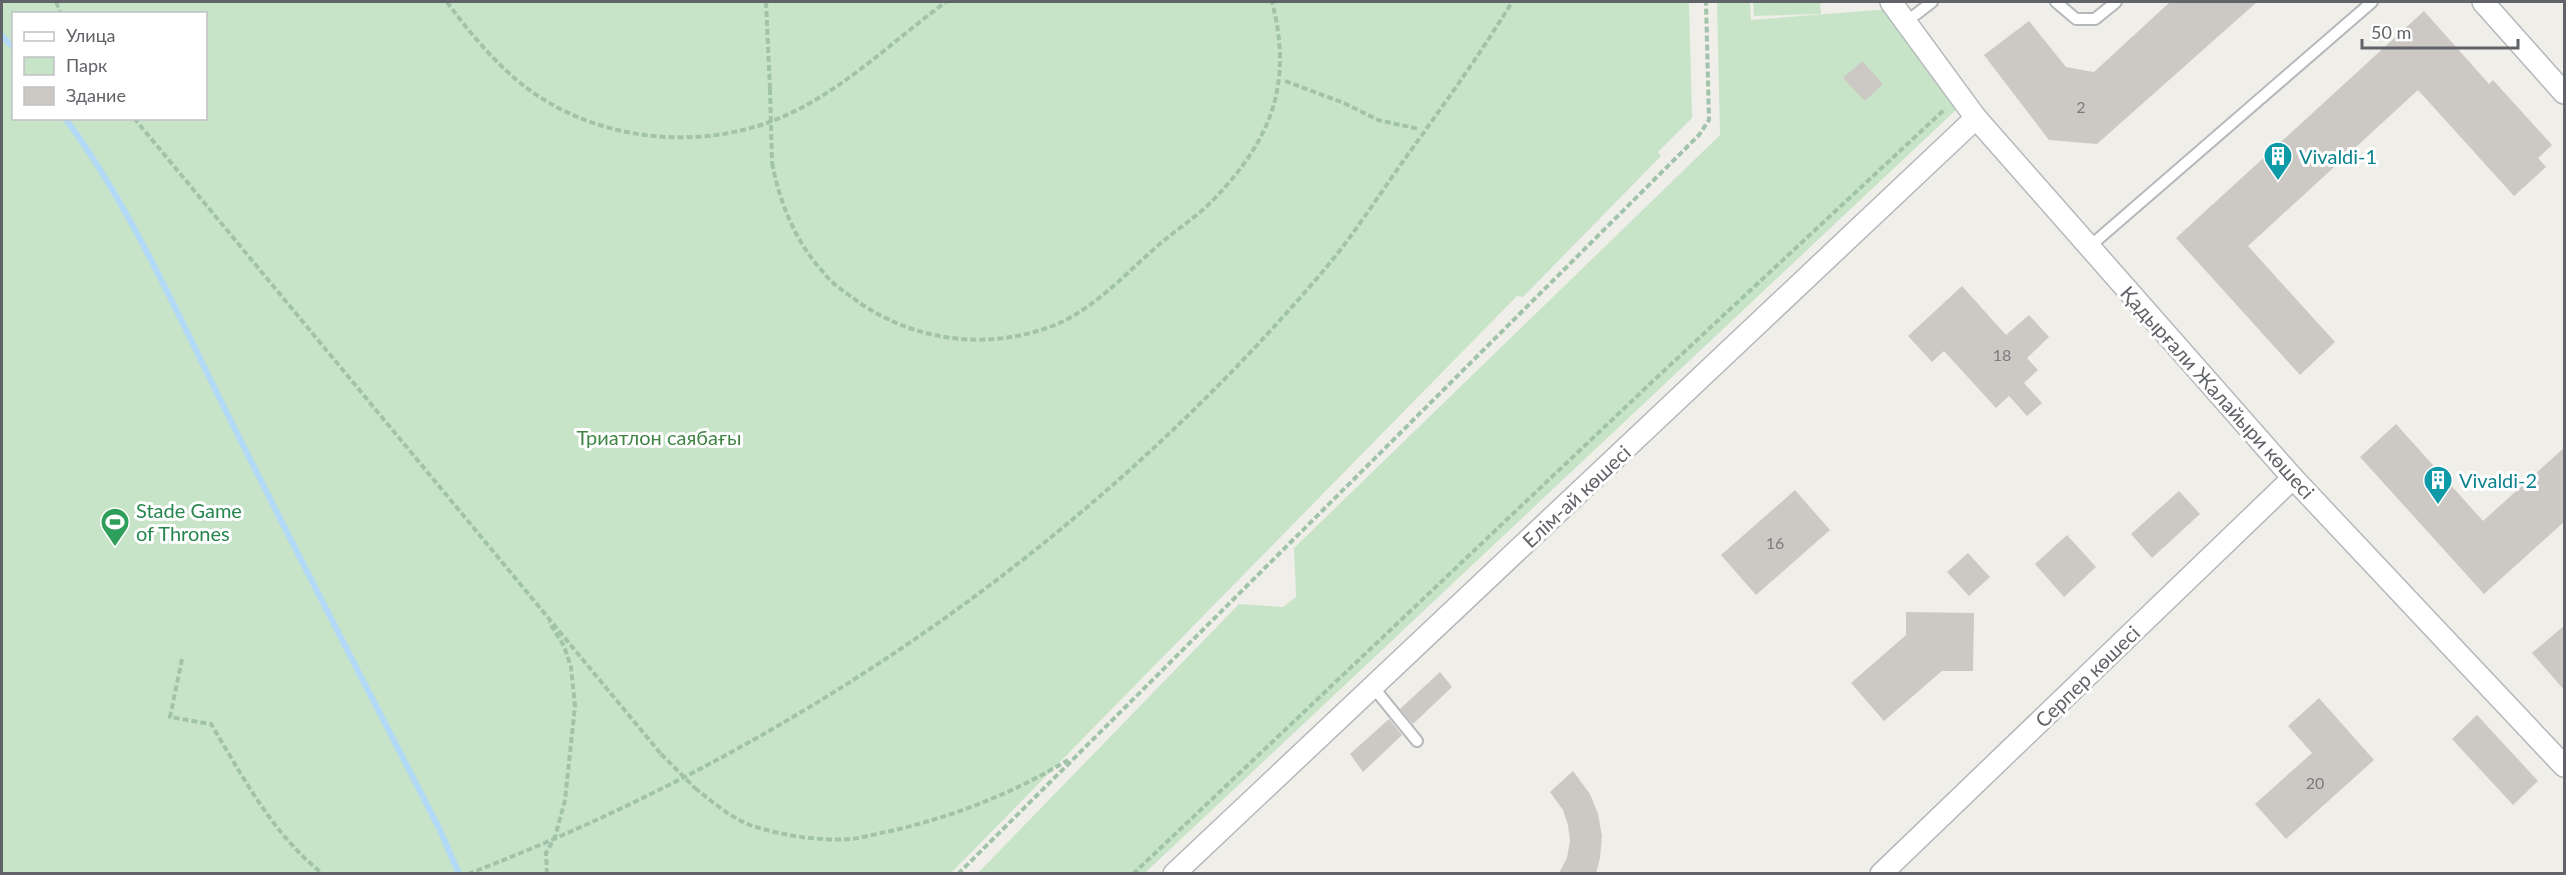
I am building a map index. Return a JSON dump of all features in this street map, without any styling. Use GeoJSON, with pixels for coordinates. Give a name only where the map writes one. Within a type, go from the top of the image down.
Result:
{"type":"FeatureCollection","features":[{"type":"Feature","properties":{"kind":"street","name":"Қадырғали Жалайыри көшесі"},"geometry":{"type":"LineString","coordinates":[[1891,2],[1977,118],[2292,478],[2565,766]]}},
{"type":"Feature","properties":{"kind":"street"},"geometry":{"type":"LineString","coordinates":[[2483,2],[2565,93]]}},
{"type":"Feature","properties":{"kind":"street","name":"Елім-ай көшесі"},"geometry":{"type":"LineString","coordinates":[[1174,873],[1977,118]]}},
{"type":"Feature","properties":{"kind":"street","name":"Серпер көшесі"},"geometry":{"type":"LineString","coordinates":[[1881,873],[2292,478]]}},
{"type":"Feature","properties":{"kind":"lane"},"geometry":{"type":"LineString","coordinates":[[1906,22],[1932,2]]}},
{"type":"Feature","properties":{"kind":"lane"},"geometry":{"type":"LineString","coordinates":[[2056,2],[2076,19],[2095,19],[2115,2]]}},
{"type":"Feature","properties":{"kind":"lane"},"geometry":{"type":"LineString","coordinates":[[2089,247],[2372,2]]}},
{"type":"Feature","properties":{"kind":"lane"},"geometry":{"type":"LineString","coordinates":[[1373,687],[1417,741]]}},
{"type":"Feature","properties":{"kind":"path"},"geometry":{"type":"LineString","coordinates":[[447,2],[487,51],[538,96],[595,124],[665,138],[706,137],[749,127],[789,114],[821,97],[855,73],[946,2]]}},
{"type":"Feature","properties":{"kind":"path"},"geometry":{"type":"LineString","coordinates":[[766,2],[772,163],[779,195],[804,247],[823,273],[838,287],[877,315],[906,328],[941,339],[981,340],[1016,337],[1056,324],[1106,293],[1213,200],[1245,164],[1269,122],[1277,94],[1280,47],[1278,22],[1272,2]]}},
{"type":"Feature","properties":{"kind":"path"},"geometry":{"type":"LineString","coordinates":[[468,873],[555,837],[716,762],[911,644],[1054,536],[1136,464],[1244,359],[1325,269],[1369,212],[1455,89],[1512,2]]}},
{"type":"Feature","properties":{"kind":"path"},"geometry":{"type":"LineString","coordinates":[[958,873],[1699,135],[1709,120],[1706,2]]}},
{"type":"Feature","properties":{"kind":"path"},"geometry":{"type":"LineString","coordinates":[[1285,81],[1344,103],[1378,120],[1419,129]]}},
{"type":"Feature","properties":{"kind":"path"},"geometry":{"type":"LineString","coordinates":[[1133,873],[1947,106]]}},
{"type":"Feature","properties":{"kind":"path"},"geometry":{"type":"LineString","coordinates":[[136,120],[661,754],[695,788],[723,810],[755,826],[799,837],[851,839],[902,828],[982,803],[1038,778],[1073,757]]}},
{"type":"Feature","properties":{"kind":"path"},"geometry":{"type":"LineString","coordinates":[[543,611],[564,646],[571,667],[575,706],[565,800],[555,837],[546,853],[547,873]]}},
{"type":"Feature","properties":{"kind":"path"},"geometry":{"type":"LineString","coordinates":[[182,658],[170,717],[211,724],[268,816],[306,861],[323,873]]}},
{"type":"Feature","properties":{"kind":"green space","name":"Триатлон саябағы"},"geometry":{"type":"Polygon","coordinates":[[[2,2],[1689,2],[1692,118],[1658,152],[1661,156],[1523,297],[1517,296],[951,873],[2,873],[2,2]]]}},
{"type":"Feature","properties":{"kind":"green space"},"geometry":{"type":"Polygon","coordinates":[[[1717,2],[1750,2],[1751,20],[1890,9],[1958,108],[1145,873],[977,874],[1239,604],[1283,607],[1296,597],[1294,548],[1720,135],[1717,2]]]}},
{"type":"Feature","properties":{"kind":"green space"},"geometry":{"type":"Polygon","coordinates":[[[1753,2],[1820,2],[1821,14],[1754,16],[1753,2]]]}},
{"type":"Feature","properties":{"kind":"building"},"geometry":{"type":"Polygon","coordinates":[[[2170,2],[2257,2],[2097,144],[2049,140],[1984,55],[2029,21],[2066,67],[2094,72],[2170,2]]]}},
{"type":"Feature","properties":{"kind":"building","name":"Vivaldi-1"},"geometry":{"type":"Polygon","coordinates":[[[2424,11],[2489,84],[2493,80],[2552,145],[2538,158],[2546,167],[2514,196],[2418,90],[2248,246],[2335,342],[2300,375],[2176,238],[2424,11]]]}},
{"type":"Feature","properties":{"kind":"building"},"geometry":{"type":"Polygon","coordinates":[[[1862,61],[1883,84],[1865,101],[1843,78],[1862,61]]]}},
{"type":"Feature","properties":{"kind":"building"},"geometry":{"type":"Polygon","coordinates":[[[1962,286],[2006,335],[2029,315],[2049,337],[2027,358],[2038,370],[2024,383],[2042,403],[2027,416],[2009,396],[1996,408],[1944,351],[1932,362],[1908,336],[1962,286]]]}},
{"type":"Feature","properties":{"kind":"building","name":"Vivaldi-2"},"geometry":{"type":"Polygon","coordinates":[[[2396,424],[2483,521],[2565,447],[2565,521],[2484,594],[2360,457],[2396,424]]]}},
{"type":"Feature","properties":{"kind":"building"},"geometry":{"type":"Polygon","coordinates":[[[1795,490],[1830,530],[1756,595],[1721,555],[1795,490]]]}},
{"type":"Feature","properties":{"kind":"building"},"geometry":{"type":"Polygon","coordinates":[[[2179,491],[2200,514],[2152,558],[2131,534],[2179,491]]]}},
{"type":"Feature","properties":{"kind":"building"},"geometry":{"type":"Polygon","coordinates":[[[2067,535],[2096,567],[2064,597],[2035,564],[2067,535]]]}},
{"type":"Feature","properties":{"kind":"building"},"geometry":{"type":"Polygon","coordinates":[[[1968,553],[1990,577],[1969,596],[1947,572],[1968,553]]]}},
{"type":"Feature","properties":{"kind":"building"},"geometry":{"type":"Polygon","coordinates":[[[1906,612],[1974,613],[1973,671],[1942,671],[1884,721],[1851,683],[1906,635],[1906,612]]]}},
{"type":"Feature","properties":{"kind":"building"},"geometry":{"type":"Polygon","coordinates":[[[2565,625],[2565,691],[2532,653],[2565,625]]]}},
{"type":"Feature","properties":{"kind":"building"},"geometry":{"type":"Polygon","coordinates":[[[1440,672],[1452,687],[1413,724],[1400,709],[1440,672]]]}},
{"type":"Feature","properties":{"kind":"building"},"geometry":{"type":"Polygon","coordinates":[[[2319,698],[2374,760],[2286,839],[2255,804],[2312,753],[2288,726],[2319,698]]]}},
{"type":"Feature","properties":{"kind":"building"},"geometry":{"type":"Polygon","coordinates":[[[2477,715],[2538,781],[2513,805],[2452,739],[2477,715]]]}},
{"type":"Feature","properties":{"kind":"building"},"geometry":{"type":"Polygon","coordinates":[[[1389,719],[1402,735],[1363,772],[1350,754],[1389,719]]]}},
{"type":"Feature","properties":{"kind":"building"},"geometry":{"type":"Polygon","coordinates":[[[1573,771],[1590,794],[1598,814],[1602,836],[1596,873],[1559,873],[1567,858],[1570,841],[1563,810],[1550,792],[1573,771]]]}},
{"type":"Feature","properties":{"kind":"waterway"},"geometry":{"type":"LineString","coordinates":[[2,36],[12,46]]}},
{"type":"Feature","properties":{"kind":"waterway"},"geometry":{"type":"LineString","coordinates":[[66,120],[110,186],[151,260],[278,515],[440,830],[459,874]]}},
{"type":"Feature","properties":{"kind":"place","name":"Vivaldi-1"},"geometry":{"type":"Point","coordinates":[2278,182]}},
{"type":"Feature","properties":{"kind":"place","name":"Vivaldi-2"},"geometry":{"type":"Point","coordinates":[2438,506]}},
{"type":"Feature","properties":{"kind":"place","name":"Stade Game of Thrones"},"geometry":{"type":"Point","coordinates":[115,548]}}]}
